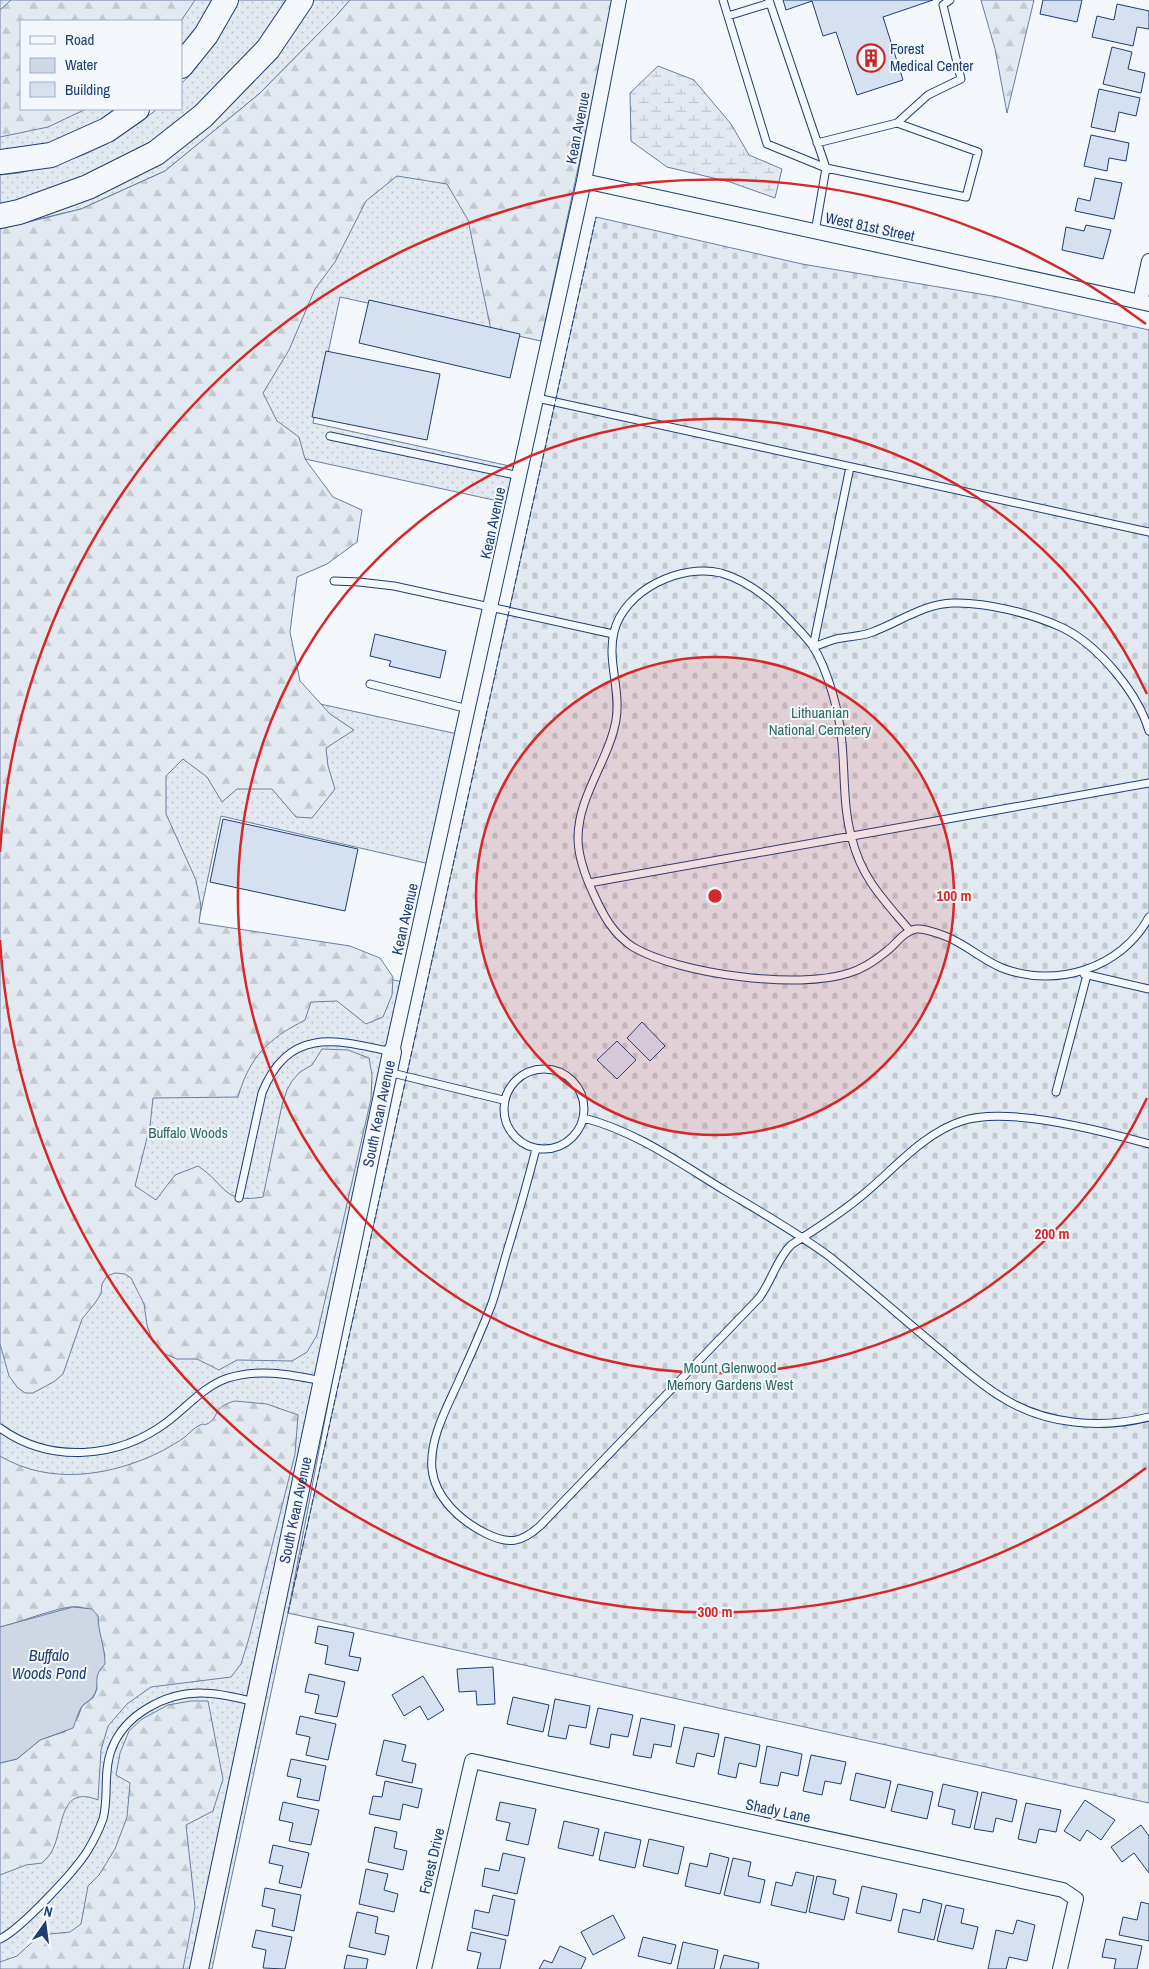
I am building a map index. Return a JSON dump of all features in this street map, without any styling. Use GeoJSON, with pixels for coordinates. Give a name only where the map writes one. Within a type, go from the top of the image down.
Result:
{"type":"FeatureCollection","features":[{"type":"Feature","properties":{"kind":"highway"},"geometry":{"type":"LineString","coordinates":[[182,65],[206,35],[226,0]]}},
{"type":"Feature","properties":{"kind":"highway"},"geometry":{"type":"LineString","coordinates":[[0,216],[19,212],[88,187],[156,153],[203,116],[268,49],[301,0]]}},
{"type":"Feature","properties":{"kind":"highway"},"geometry":{"type":"LineString","coordinates":[[0,162],[51,155],[107,130],[136,110]]}},
{"type":"Feature","properties":{"kind":"street","name":"Kean Avenue"},"geometry":{"type":"LineString","coordinates":[[392,1052],[584,182],[618,0]]}},
{"type":"Feature","properties":{"kind":"street","name":"West 81st Street"},"geometry":{"type":"LineString","coordinates":[[584,182],[1145,303]]}},
{"type":"Feature","properties":{"kind":"street"},"geometry":{"type":"LineString","coordinates":[[1145,303],[1149,262]]}},
{"type":"Feature","properties":{"kind":"street","name":"South Kean Avenue"},"geometry":{"type":"LineString","coordinates":[[199,1969],[392,1052]]}},
{"type":"Feature","properties":{"kind":"street","name":"Shady Lane"},"geometry":{"type":"LineString","coordinates":[[472,1761],[1063,1890],[1076,1899],[1060,1969]]}},
{"type":"Feature","properties":{"kind":"street","name":"Forest Drive"},"geometry":{"type":"LineString","coordinates":[[424,1969],[472,1761]]}},
{"type":"Feature","properties":{"kind":"lane"},"geometry":{"type":"LineString","coordinates":[[723,0],[767,144],[826,168],[966,197],[978,152],[897,123]]}},
{"type":"Feature","properties":{"kind":"lane"},"geometry":{"type":"LineString","coordinates":[[817,143],[897,123],[928,95],[961,79],[943,5],[950,0]]}},
{"type":"Feature","properties":{"kind":"lane"},"geometry":{"type":"LineString","coordinates":[[728,16],[769,2],[826,168],[815,232]]}},
{"type":"Feature","properties":{"kind":"lane"},"geometry":{"type":"LineString","coordinates":[[537,398],[1149,532]]}},
{"type":"Feature","properties":{"kind":"lane"},"geometry":{"type":"LineString","coordinates":[[330,436],[520,476]]}},
{"type":"Feature","properties":{"kind":"lane"},"geometry":{"type":"LineString","coordinates":[[813,648],[850,467]]}},
{"type":"Feature","properties":{"kind":"lane"},"geometry":{"type":"LineString","coordinates":[[910,931],[873,888],[858,858],[851,838],[846,810],[842,738],[838,715],[830,685],[813,648],[776,606],[740,580],[707,571],[682,574],[652,586],[640,594],[624,610],[613,634],[613,672],[618,707],[616,722],[611,741],[578,827],[578,842],[589,883],[604,916],[622,938],[634,948],[654,957],[716,973],[781,980],[804,980],[839,976],[866,966],[885,953],[910,931],[918,929],[949,938],[1005,970],[1028,975],[1048,976],[1076,972],[1098,965],[1116,956],[1131,942],[1149,917]]}},
{"type":"Feature","properties":{"kind":"lane"},"geometry":{"type":"LineString","coordinates":[[334,581],[394,586],[613,634]]}},
{"type":"Feature","properties":{"kind":"lane"},"geometry":{"type":"LineString","coordinates":[[813,648],[830,641],[874,632],[935,605],[953,603],[973,604],[1023,614],[1064,629],[1088,646],[1112,669],[1131,693],[1146,721],[1149,731]]}},
{"type":"Feature","properties":{"kind":"lane"},"geometry":{"type":"LineString","coordinates":[[370,684],[468,710]]}},
{"type":"Feature","properties":{"kind":"lane"},"geometry":{"type":"LineString","coordinates":[[589,883],[851,838],[1149,783]]}},
{"type":"Feature","properties":{"kind":"lane"},"geometry":{"type":"LineString","coordinates":[[1076,972],[1149,989]]}},
{"type":"Feature","properties":{"kind":"lane"},"geometry":{"type":"LineString","coordinates":[[1056,1092],[1087,975]]}},
{"type":"Feature","properties":{"kind":"lane"},"geometry":{"type":"LineString","coordinates":[[239,1198],[262,1093],[268,1077],[276,1065],[287,1055],[314,1043],[328,1041],[347,1042],[392,1052]]}},
{"type":"Feature","properties":{"kind":"lane"},"geometry":{"type":"LineString","coordinates":[[539,1069],[554,1070],[568,1076],[576,1084],[582,1094],[584,1118],[576,1133],[561,1146],[549,1149],[536,1149],[517,1139],[509,1131],[505,1120],[504,1100],[508,1088],[527,1072],[539,1069]]}},
{"type":"Feature","properties":{"kind":"lane"},"geometry":{"type":"LineString","coordinates":[[388,1072],[504,1100]]}},
{"type":"Feature","properties":{"kind":"lane"},"geometry":{"type":"LineString","coordinates":[[536,1149],[492,1304],[446,1410],[432,1456],[432,1470],[436,1484],[443,1498],[454,1511],[484,1533],[509,1541],[529,1536],[540,1526],[759,1298],[768,1286],[784,1252],[842,1212],[926,1140],[946,1127],[976,1117],[1012,1116],[1149,1144]]}},
{"type":"Feature","properties":{"kind":"lane"},"geometry":{"type":"LineString","coordinates":[[584,1118],[614,1127],[640,1139],[802,1238],[829,1257],[952,1360],[1002,1398],[1033,1412],[1075,1422],[1134,1421],[1149,1417]]}},
{"type":"Feature","properties":{"kind":"lane"},"geometry":{"type":"LineString","coordinates":[[0,1428],[24,1442],[41,1448],[74,1454],[89,1453],[107,1449],[148,1434],[166,1423],[212,1385],[227,1378],[257,1372],[277,1373],[323,1381]]}},
{"type":"Feature","properties":{"kind":"lane"},"geometry":{"type":"LineString","coordinates":[[0,1939],[13,1931],[67,1876],[88,1851],[103,1818],[110,1752],[125,1728],[152,1705],[182,1694],[202,1693],[255,1702]]}},
{"type":"Feature","properties":{"kind":"green space"},"geometry":{"type":"Polygon","coordinates":[[[0,0],[213,0],[182,53],[182,20],[20,20],[20,110],[124,110],[74,138],[0,156],[0,0]]]}},
{"type":"Feature","properties":{"kind":"green space"},"geometry":{"type":"Polygon","coordinates":[[[11,0],[195,0],[182,20],[20,20],[20,110],[84,110],[48,127],[0,137],[0,10],[11,0]]]}},
{"type":"Feature","properties":{"kind":"green space"},"geometry":{"type":"Polygon","coordinates":[[[233,0],[293,0],[270,34],[178,126],[113,168],[0,211],[0,175],[19,173],[53,165],[83,155],[107,144],[156,110],[182,110],[182,83],[195,69],[215,40],[233,0]]]}},
{"type":"Feature","properties":{"kind":"green space"},"geometry":{"type":"Polygon","coordinates":[[[310,0],[350,0],[259,94],[165,171],[81,209],[27,222],[79,202],[130,177],[310,0]]]}},
{"type":"Feature","properties":{"kind":"green space","name":"Buffalo Woods"},"geometry":{"type":"Polygon","coordinates":[[[350,0],[614,0],[541,341],[491,330],[468,220],[447,184],[397,176],[366,201],[335,262],[315,289],[289,350],[263,393],[277,421],[299,437],[305,459],[333,497],[362,510],[357,542],[327,564],[297,577],[290,632],[300,681],[330,714],[354,730],[326,748],[328,766],[335,789],[312,818],[296,817],[272,789],[237,789],[222,802],[207,777],[183,759],[166,776],[166,814],[196,880],[201,906],[199,923],[350,946],[380,958],[393,977],[392,995],[383,1017],[366,1024],[337,1001],[311,1002],[305,1020],[281,1034],[262,1050],[248,1070],[238,1097],[153,1098],[150,1126],[135,1186],[156,1200],[175,1175],[198,1166],[232,1195],[240,1198],[263,1197],[282,1105],[292,1081],[300,1072],[312,1065],[322,1049],[348,1050],[369,1058],[372,1075],[371,1099],[317,1335],[307,1352],[292,1361],[237,1360],[219,1370],[197,1359],[177,1359],[165,1354],[153,1342],[147,1325],[144,1304],[131,1278],[125,1274],[115,1273],[107,1276],[102,1284],[101,1294],[82,1319],[63,1374],[55,1381],[33,1393],[25,1393],[18,1388],[9,1376],[0,1344],[0,229],[81,209],[165,171],[259,94],[350,0]]]}},
{"type":"Feature","properties":{"kind":"green space"},"geometry":{"type":"Polygon","coordinates":[[[981,0],[1034,0],[1007,113],[995,49],[981,0]]]}},
{"type":"Feature","properties":{"kind":"green space","name":"Buffalo Woods"},"geometry":{"type":"Polygon","coordinates":[[[618,10],[547,342],[340,297],[313,423],[519,468],[512,504],[305,459],[256,690],[462,735],[434,865],[221,816],[195,939],[408,983],[410,974],[288,1613],[212,1969],[0,1969],[0,299],[618,10]]]}},
{"type":"Feature","properties":{"kind":"green space"},"geometry":{"type":"Polygon","coordinates":[[[658,66],[694,80],[731,124],[749,155],[782,169],[775,198],[730,182],[667,167],[631,141],[630,93],[658,66]]]}},
{"type":"Feature","properties":{"kind":"green space"},"geometry":{"type":"Polygon","coordinates":[[[596,217],[802,264],[998,297],[1149,330],[1149,1803],[288,1613],[596,217]]]}},
{"type":"Feature","properties":{"kind":"green space"},"geometry":{"type":"Polygon","coordinates":[[[235,1401],[267,1404],[298,1415],[295,1454],[241,1664],[231,1677],[151,1687],[127,1704],[108,1726],[101,1750],[98,1800],[85,1797],[76,1798],[69,1803],[52,1851],[42,1863],[26,1865],[0,1875],[0,1763],[17,1759],[40,1740],[66,1731],[78,1717],[82,1706],[93,1698],[97,1689],[98,1671],[105,1656],[98,1629],[98,1616],[80,1607],[63,1608],[0,1627],[0,1456],[19,1465],[39,1471],[60,1474],[81,1474],[123,1467],[162,1451],[185,1437],[198,1426],[211,1422],[222,1406],[235,1401]]]}},
{"type":"Feature","properties":{"kind":"green space"},"geometry":{"type":"Polygon","coordinates":[[[191,1701],[208,1701],[223,1779],[213,1811],[186,1825],[195,1907],[183,1969],[0,1969],[0,1962],[17,1956],[40,1935],[70,1932],[81,1924],[88,1886],[99,1875],[115,1849],[127,1817],[130,1783],[116,1775],[120,1753],[129,1731],[142,1719],[168,1705],[191,1701]]]}},
{"type":"Feature","properties":{"kind":"water","name":"Buffalo Woods Pond"},"geometry":{"type":"Polygon","coordinates":[[[73,1607],[92,1609],[98,1616],[105,1664],[98,1673],[96,1691],[82,1706],[73,1728],[40,1740],[17,1759],[0,1763],[0,1627],[73,1607]]]}},
{"type":"Feature","properties":{"kind":"building","name":"Forest Medical Center"},"geometry":{"type":"Polygon","coordinates":[[[783,0],[933,0],[883,17],[903,80],[857,95],[836,32],[823,36],[812,1],[786,10],[783,0]]]}},
{"type":"Feature","properties":{"kind":"building"},"geometry":{"type":"Polygon","coordinates":[[[1043,0],[1082,0],[1077,22],[1040,14],[1043,0]]]}},
{"type":"Feature","properties":{"kind":"building"},"geometry":{"type":"Polygon","coordinates":[[[1117,4],[1149,11],[1149,29],[1137,27],[1133,46],[1092,37],[1097,16],[1114,20],[1117,4]]]}},
{"type":"Feature","properties":{"kind":"building"},"geometry":{"type":"Polygon","coordinates":[[[1112,47],[1132,52],[1128,69],[1145,73],[1141,93],[1103,84],[1112,47]]]}},
{"type":"Feature","properties":{"kind":"building"},"geometry":{"type":"Polygon","coordinates":[[[1099,89],[1140,98],[1136,116],[1119,112],[1115,132],[1091,127],[1099,89]]]}},
{"type":"Feature","properties":{"kind":"building"},"geometry":{"type":"Polygon","coordinates":[[[1091,135],[1129,143],[1126,161],[1109,158],[1107,171],[1084,166],[1091,135]]]}},
{"type":"Feature","properties":{"kind":"building"},"geometry":{"type":"Polygon","coordinates":[[[1095,178],[1122,183],[1114,219],[1075,211],[1078,198],[1090,201],[1095,178]]]}},
{"type":"Feature","properties":{"kind":"building"},"geometry":{"type":"Polygon","coordinates":[[[1086,225],[1111,230],[1103,259],[1062,250],[1066,227],[1084,231],[1086,225]]]}},
{"type":"Feature","properties":{"kind":"building"},"geometry":{"type":"Polygon","coordinates":[[[369,300],[520,334],[510,378],[359,343],[369,300]]]}},
{"type":"Feature","properties":{"kind":"building"},"geometry":{"type":"Polygon","coordinates":[[[326,351],[440,374],[427,440],[312,417],[326,351]]]}},
{"type":"Feature","properties":{"kind":"building"},"geometry":{"type":"Polygon","coordinates":[[[375,634],[446,651],[440,678],[389,666],[391,661],[370,656],[375,634]]]}},
{"type":"Feature","properties":{"kind":"building"},"geometry":{"type":"Polygon","coordinates":[[[223,819],[358,849],[345,911],[210,882],[223,819]]]}},
{"type":"Feature","properties":{"kind":"building"},"geometry":{"type":"Polygon","coordinates":[[[642,1022],[665,1046],[650,1061],[627,1038],[642,1022]]]}},
{"type":"Feature","properties":{"kind":"building"},"geometry":{"type":"Polygon","coordinates":[[[617,1041],[636,1060],[617,1079],[597,1060],[617,1041]]]}},
{"type":"Feature","properties":{"kind":"building"},"geometry":{"type":"Polygon","coordinates":[[[318,1626],[354,1633],[349,1656],[361,1658],[358,1671],[325,1664],[328,1646],[315,1643],[318,1626]]]}},
{"type":"Feature","properties":{"kind":"building"},"geometry":{"type":"Polygon","coordinates":[[[493,1667],[495,1704],[477,1705],[476,1691],[459,1692],[457,1669],[493,1667]]]}},
{"type":"Feature","properties":{"kind":"building"},"geometry":{"type":"Polygon","coordinates":[[[309,1674],[345,1682],[337,1717],[315,1713],[319,1695],[305,1692],[309,1674]]]}},
{"type":"Feature","properties":{"kind":"building"},"geometry":{"type":"Polygon","coordinates":[[[423,1676],[444,1710],[428,1720],[420,1706],[404,1716],[392,1695],[423,1676]]]}},
{"type":"Feature","properties":{"kind":"building"},"geometry":{"type":"Polygon","coordinates":[[[513,1697],[549,1705],[543,1732],[507,1724],[513,1697]]]}},
{"type":"Feature","properties":{"kind":"building"},"geometry":{"type":"Polygon","coordinates":[[[555,1699],[590,1706],[586,1728],[569,1725],[566,1739],[548,1736],[555,1699]]]}},
{"type":"Feature","properties":{"kind":"building"},"geometry":{"type":"Polygon","coordinates":[[[598,1708],[633,1715],[628,1737],[611,1734],[609,1748],[590,1744],[598,1708]]]}},
{"type":"Feature","properties":{"kind":"building"},"geometry":{"type":"Polygon","coordinates":[[[300,1716],[336,1724],[328,1760],[306,1755],[310,1737],[296,1734],[300,1716]]]}},
{"type":"Feature","properties":{"kind":"building"},"geometry":{"type":"Polygon","coordinates":[[[641,1718],[675,1725],[671,1747],[654,1744],[651,1758],[633,1755],[641,1718]]]}},
{"type":"Feature","properties":{"kind":"building"},"geometry":{"type":"Polygon","coordinates":[[[684,1727],[719,1734],[714,1757],[697,1753],[694,1767],[676,1763],[684,1727]]]}},
{"type":"Feature","properties":{"kind":"building"},"geometry":{"type":"Polygon","coordinates":[[[725,1737],[760,1745],[756,1767],[739,1763],[736,1778],[718,1774],[725,1737]]]}},
{"type":"Feature","properties":{"kind":"building"},"geometry":{"type":"Polygon","coordinates":[[[384,1740],[406,1745],[402,1761],[416,1764],[412,1783],[376,1775],[384,1740]]]}},
{"type":"Feature","properties":{"kind":"building"},"geometry":{"type":"Polygon","coordinates":[[[767,1746],[802,1754],[798,1776],[781,1772],[778,1786],[760,1783],[767,1746]]]}},
{"type":"Feature","properties":{"kind":"building"},"geometry":{"type":"Polygon","coordinates":[[[811,1755],[846,1762],[841,1784],[825,1781],[822,1795],[803,1791],[811,1755]]]}},
{"type":"Feature","properties":{"kind":"building"},"geometry":{"type":"Polygon","coordinates":[[[291,1759],[326,1766],[319,1801],[297,1797],[301,1779],[287,1776],[291,1759]]]}},
{"type":"Feature","properties":{"kind":"building"},"geometry":{"type":"Polygon","coordinates":[[[856,1773],[891,1781],[885,1808],[850,1800],[856,1773]]]}},
{"type":"Feature","properties":{"kind":"building"},"geometry":{"type":"Polygon","coordinates":[[[385,1781],[422,1789],[418,1808],[403,1804],[400,1820],[369,1814],[373,1796],[382,1797],[385,1781]]]}},
{"type":"Feature","properties":{"kind":"building"},"geometry":{"type":"Polygon","coordinates":[[[898,1784],[933,1792],[927,1819],[891,1811],[898,1784]]]}},
{"type":"Feature","properties":{"kind":"building"},"geometry":{"type":"Polygon","coordinates":[[[943,1784],[978,1792],[970,1828],[952,1824],[955,1810],[938,1806],[943,1784]]]}},
{"type":"Feature","properties":{"kind":"building"},"geometry":{"type":"Polygon","coordinates":[[[982,1792],[1017,1800],[1012,1822],[996,1818],[993,1832],[974,1829],[982,1792]]]}},
{"type":"Feature","properties":{"kind":"building"},"geometry":{"type":"Polygon","coordinates":[[[1085,1800],[1115,1820],[1101,1840],[1087,1830],[1080,1841],[1064,1831],[1085,1800]]]}},
{"type":"Feature","properties":{"kind":"building"},"geometry":{"type":"Polygon","coordinates":[[[283,1802],[319,1810],[311,1845],[289,1841],[293,1823],[279,1820],[283,1802]]]}},
{"type":"Feature","properties":{"kind":"building"},"geometry":{"type":"Polygon","coordinates":[[[500,1802],[536,1809],[528,1845],[506,1840],[510,1823],[496,1820],[500,1802]]]}},
{"type":"Feature","properties":{"kind":"building"},"geometry":{"type":"Polygon","coordinates":[[[1026,1803],[1061,1810],[1056,1832],[1039,1829],[1036,1843],[1018,1839],[1026,1803]]]}},
{"type":"Feature","properties":{"kind":"building"},"geometry":{"type":"Polygon","coordinates":[[[564,1821],[599,1829],[593,1856],[558,1848],[564,1821]]]}},
{"type":"Feature","properties":{"kind":"building"},"geometry":{"type":"Polygon","coordinates":[[[1141,1825],[1149,1836],[1149,1873],[1134,1853],[1122,1862],[1111,1847],[1141,1825]]]}},
{"type":"Feature","properties":{"kind":"building"},"geometry":{"type":"Polygon","coordinates":[[[375,1827],[397,1832],[394,1848],[407,1851],[403,1870],[368,1862],[375,1827]]]}},
{"type":"Feature","properties":{"kind":"building"},"geometry":{"type":"Polygon","coordinates":[[[605,1832],[641,1840],[635,1868],[599,1860],[605,1832]]]}},
{"type":"Feature","properties":{"kind":"building"},"geometry":{"type":"Polygon","coordinates":[[[649,1839],[684,1847],[678,1874],[643,1866],[649,1839]]]}},
{"type":"Feature","properties":{"kind":"building"},"geometry":{"type":"Polygon","coordinates":[[[273,1845],[309,1853],[301,1888],[279,1883],[283,1866],[269,1863],[273,1845]]]}},
{"type":"Feature","properties":{"kind":"building"},"geometry":{"type":"Polygon","coordinates":[[[503,1853],[525,1858],[517,1894],[482,1886],[485,1868],[499,1871],[503,1853]]]}},
{"type":"Feature","properties":{"kind":"building"},"geometry":{"type":"Polygon","coordinates":[[[710,1853],[729,1858],[720,1894],[685,1886],[690,1863],[707,1867],[710,1853]]]}},
{"type":"Feature","properties":{"kind":"building"},"geometry":{"type":"Polygon","coordinates":[[[733,1858],[751,1862],[748,1876],[765,1880],[760,1903],[724,1895],[733,1858]]]}},
{"type":"Feature","properties":{"kind":"building"},"geometry":{"type":"Polygon","coordinates":[[[366,1869],[388,1874],[384,1890],[398,1894],[394,1912],[359,1904],[366,1869]]]}},
{"type":"Feature","properties":{"kind":"building"},"geometry":{"type":"Polygon","coordinates":[[[796,1872],[814,1876],[806,1913],[771,1905],[776,1882],[792,1886],[796,1872]]]}},
{"type":"Feature","properties":{"kind":"building"},"geometry":{"type":"Polygon","coordinates":[[[817,1876],[836,1880],[833,1894],[849,1898],[844,1920],[809,1912],[817,1876]]]}},
{"type":"Feature","properties":{"kind":"building"},"geometry":{"type":"Polygon","coordinates":[[[862,1886],[897,1894],[891,1921],[856,1913],[862,1886]]]}},
{"type":"Feature","properties":{"kind":"building"},"geometry":{"type":"Polygon","coordinates":[[[265,1888],[301,1895],[294,1931],[272,1926],[275,1909],[262,1906],[265,1888]]]}},
{"type":"Feature","properties":{"kind":"building"},"geometry":{"type":"Polygon","coordinates":[[[493,1895],[515,1900],[508,1936],[472,1928],[475,1910],[489,1913],[493,1895]]]}},
{"type":"Feature","properties":{"kind":"building"},"geometry":{"type":"Polygon","coordinates":[[[923,1899],[942,1904],[934,1940],[898,1932],[903,1909],[920,1913],[923,1899]]]}},
{"type":"Feature","properties":{"kind":"building"},"geometry":{"type":"Polygon","coordinates":[[[1141,1902],[1149,1904],[1149,1941],[1119,1935],[1123,1917],[1137,1920],[1141,1902]]]}},
{"type":"Feature","properties":{"kind":"building"},"geometry":{"type":"Polygon","coordinates":[[[946,1905],[964,1909],[961,1923],[978,1927],[973,1949],[937,1941],[946,1905]]]}},
{"type":"Feature","properties":{"kind":"building"},"geometry":{"type":"Polygon","coordinates":[[[357,1912],[378,1917],[375,1933],[389,1936],[385,1955],[349,1947],[357,1912]]]}},
{"type":"Feature","properties":{"kind":"building"},"geometry":{"type":"Polygon","coordinates":[[[613,1915],[625,1938],[593,1955],[581,1932],[613,1915]]]}},
{"type":"Feature","properties":{"kind":"building"},"geometry":{"type":"Polygon","coordinates":[[[1017,1920],[1035,1925],[1027,1961],[1009,1957],[1006,1969],[988,1969],[996,1930],[1013,1934],[1017,1920]]]}},
{"type":"Feature","properties":{"kind":"building"},"geometry":{"type":"Polygon","coordinates":[[[256,1930],[292,1937],[285,1969],[263,1968],[266,1950],[252,1947],[256,1930]]]}},
{"type":"Feature","properties":{"kind":"building"},"geometry":{"type":"Polygon","coordinates":[[[471,1932],[506,1940],[500,1969],[477,1969],[481,1953],[467,1950],[471,1932]]]}},
{"type":"Feature","properties":{"kind":"building"},"geometry":{"type":"Polygon","coordinates":[[[643,1937],[676,1945],[671,1964],[638,1956],[643,1937]]]}},
{"type":"Feature","properties":{"kind":"building"},"geometry":{"type":"Polygon","coordinates":[[[1106,1939],[1142,1946],[1137,1969],[1114,1969],[1116,1959],[1102,1957],[1106,1939]]]}},
{"type":"Feature","properties":{"kind":"building"},"geometry":{"type":"Polygon","coordinates":[[[683,1942],[718,1950],[714,1969],[677,1969],[683,1942]]]}},
{"type":"Feature","properties":{"kind":"building"},"geometry":{"type":"Polygon","coordinates":[[[560,1946],[586,1958],[581,1969],[539,1969],[544,1960],[552,1963],[560,1946]]]}},
{"type":"Feature","properties":{"kind":"building"},"geometry":{"type":"Polygon","coordinates":[[[347,1955],[368,1959],[366,1969],[344,1969],[347,1955]]]}},
{"type":"Feature","properties":{"kind":"building"},"geometry":{"type":"Polygon","coordinates":[[[724,1955],[759,1963],[758,1969],[720,1969],[724,1955]]]}},
{"type":"Feature","properties":{"kind":"fence"},"geometry":{"type":"LineString","coordinates":[[288,1613],[596,217]]}},
{"type":"Feature","properties":{"kind":"place","name":"Forest Medical Center"},"geometry":{"type":"Point","coordinates":[871,58]}},
{"type":"Feature","properties":{"kind":"park label","name":"Lithuanian National Cemetery"},"geometry":{"type":"Point","coordinates":[820,722]}},
{"type":"Feature","properties":{"kind":"park label","name":"Mount Glenwood Memory Gardens West"},"geometry":{"type":"Point","coordinates":[730,1376]}}]}
